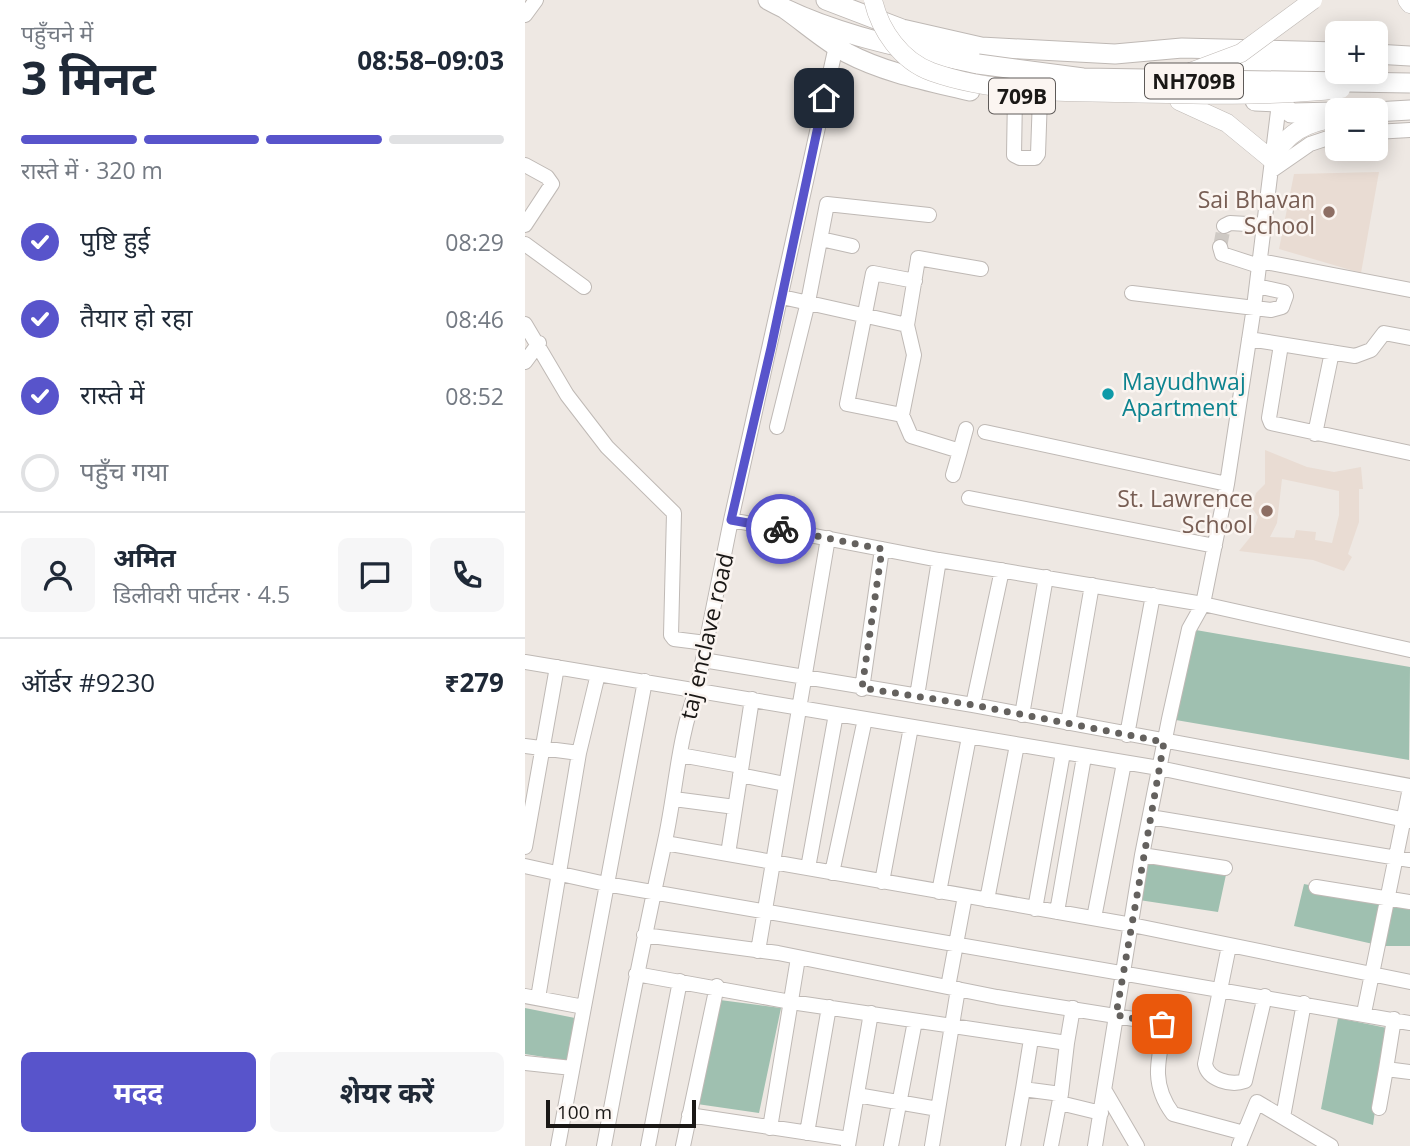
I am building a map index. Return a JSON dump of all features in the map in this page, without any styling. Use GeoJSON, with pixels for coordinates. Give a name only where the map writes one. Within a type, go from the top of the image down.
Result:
{"type":"FeatureCollection","features":[{"type":"Feature","properties":{"kind":"highway","name":"NH709B"},"geometry":{"type":"LineString","coordinates":[[826,0],[902,29],[981,47],[1115,54],[1182,48],[1284,56],[1325,53]]}},
{"type":"Feature","properties":{"kind":"highway","name":"NH709B"},"geometry":{"type":"LineString","coordinates":[[776,5],[844,30],[978,64],[1083,78],[1400,83]]}},
{"type":"Feature","properties":{"kind":"highway","name":"709B"},"geometry":{"type":"LineString","coordinates":[[776,5],[836,46],[872,64],[906,76],[970,91],[1040,97],[1279,102],[1291,113],[1325,112]]}},
{"type":"Feature","properties":{"kind":"highway"},"geometry":{"type":"LineString","coordinates":[[1284,56],[1325,63]]}},
{"type":"Feature","properties":{"kind":"highway"},"geometry":{"type":"LineString","coordinates":[[1388,111],[1410,110]]}},
{"type":"Feature","properties":{"kind":"main road"},"geometry":{"type":"LineString","coordinates":[[873,0],[885,31],[914,62],[932,72],[982,84],[1056,92],[1287,95],[1400,83]]}},
{"type":"Feature","properties":{"kind":"main road"},"geometry":{"type":"LineString","coordinates":[[1164,80],[1213,66],[1241,53],[1313,0]]}},
{"type":"Feature","properties":{"kind":"main road"},"geometry":{"type":"LineString","coordinates":[[1407,0],[1410,5]]}},
{"type":"Feature","properties":{"kind":"main road"},"geometry":{"type":"LineString","coordinates":[[1179,101],[1227,123],[1272,166],[1288,136],[1303,126],[1325,121]]}},
{"type":"Feature","properties":{"kind":"street"},"geometry":{"type":"LineString","coordinates":[[525,15],[536,0]]}},
{"type":"Feature","properties":{"kind":"street","name":"taj enclave road"},"geometry":{"type":"LineString","coordinates":[[604,1146],[636,974],[674,799],[687,713],[697,689],[731,520],[836,46]]}},
{"type":"Feature","properties":{"kind":"street"},"geometry":{"type":"LineString","coordinates":[[1098,1145],[1142,855],[1164,742],[1189,629],[1203,604],[1227,484],[1260,264],[1284,56]]}},
{"type":"Feature","properties":{"kind":"street"},"geometry":{"type":"LineString","coordinates":[[1015,95],[1014,155],[1020,158],[1035,158],[1038,154],[1040,97]]}},
{"type":"Feature","properties":{"kind":"street"},"geometry":{"type":"LineString","coordinates":[[1388,131],[1410,130]]}},
{"type":"Feature","properties":{"kind":"street"},"geometry":{"type":"LineString","coordinates":[[1272,166],[1310,144],[1325,139]]}},
{"type":"Feature","properties":{"kind":"street"},"geometry":{"type":"LineString","coordinates":[[525,165],[547,177],[552,184],[525,225]]}},
{"type":"Feature","properties":{"kind":"street"},"geometry":{"type":"LineString","coordinates":[[777,427],[809,302],[829,203],[929,215]]}},
{"type":"Feature","properties":{"kind":"street"},"geometry":{"type":"LineString","coordinates":[[1224,226],[1230,223],[1264,225]]}},
{"type":"Feature","properties":{"kind":"street"},"geometry":{"type":"LineString","coordinates":[[821,239],[852,246]]}},
{"type":"Feature","properties":{"kind":"street"},"geometry":{"type":"LineString","coordinates":[[525,244],[561,267],[584,287]]}},
{"type":"Feature","properties":{"kind":"street"},"geometry":{"type":"LineString","coordinates":[[1220,247],[1222,254],[1260,264],[1410,290]]}},
{"type":"Feature","properties":{"kind":"street"},"geometry":{"type":"LineString","coordinates":[[960,451],[911,436],[902,415],[914,355],[907,325],[918,258],[981,269]]}},
{"type":"Feature","properties":{"kind":"street"},"geometry":{"type":"LineString","coordinates":[[902,415],[847,404],[873,273],[915,281]]}},
{"type":"Feature","properties":{"kind":"street"},"geometry":{"type":"LineString","coordinates":[[1132,293],[1278,310],[1286,296],[1280,289],[1257,286]]}},
{"type":"Feature","properties":{"kind":"street"},"geometry":{"type":"LineString","coordinates":[[782,297],[907,325]]}},
{"type":"Feature","properties":{"kind":"street"},"geometry":{"type":"LineString","coordinates":[[525,324],[539,343],[567,395],[607,447],[675,515],[671,635],[674,639],[706,643]]}},
{"type":"Feature","properties":{"kind":"street"},"geometry":{"type":"LineString","coordinates":[[1249,339],[1355,356],[1371,350],[1384,334],[1410,338]]}},
{"type":"Feature","properties":{"kind":"street"},"geometry":{"type":"LineString","coordinates":[[525,362],[539,343]]}},
{"type":"Feature","properties":{"kind":"street"},"geometry":{"type":"LineString","coordinates":[[1281,345],[1270,421],[1315,434],[1410,453]]}},
{"type":"Feature","properties":{"kind":"street"},"geometry":{"type":"LineString","coordinates":[[1315,434],[1332,352]]}},
{"type":"Feature","properties":{"kind":"street"},"geometry":{"type":"LineString","coordinates":[[953,475],[966,429]]}},
{"type":"Feature","properties":{"kind":"street"},"geometry":{"type":"LineString","coordinates":[[985,432],[1227,484]]}},
{"type":"Feature","properties":{"kind":"street"},"geometry":{"type":"LineString","coordinates":[[969,498],[1213,557]]}},
{"type":"Feature","properties":{"kind":"street"},"geometry":{"type":"LineString","coordinates":[[731,520],[939,560],[1203,604],[1410,650]]}},
{"type":"Feature","properties":{"kind":"street"},"geometry":{"type":"LineString","coordinates":[[758,951],[828,538]]}},
{"type":"Feature","properties":{"kind":"street"},"geometry":{"type":"LineString","coordinates":[[862,688],[882,549]]}},
{"type":"Feature","properties":{"kind":"street"},"geometry":{"type":"LineString","coordinates":[[917,696],[939,560]]}},
{"type":"Feature","properties":{"kind":"street"},"geometry":{"type":"LineString","coordinates":[[973,705],[1002,570]]}},
{"type":"Feature","properties":{"kind":"street"},"geometry":{"type":"LineString","coordinates":[[1022,715],[1046,577]]}},
{"type":"Feature","properties":{"kind":"street"},"geometry":{"type":"LineString","coordinates":[[1068,723],[1092,585]]}},
{"type":"Feature","properties":{"kind":"street"},"geometry":{"type":"LineString","coordinates":[[1127,735],[1153,595]]}},
{"type":"Feature","properties":{"kind":"street"},"geometry":{"type":"LineString","coordinates":[[703,660],[804,679],[973,705],[1410,787],[1403,859],[1388,898],[1364,1013]]}},
{"type":"Feature","properties":{"kind":"street"},"geometry":{"type":"LineString","coordinates":[[525,662],[1159,768],[1406,820]]}},
{"type":"Feature","properties":{"kind":"street"},"geometry":{"type":"LineString","coordinates":[[525,847],[557,667]]}},
{"type":"Feature","properties":{"kind":"street"},"geometry":{"type":"LineString","coordinates":[[584,1007],[531,997],[559,872],[579,753],[598,674]]}},
{"type":"Feature","properties":{"kind":"street"},"geometry":{"type":"LineString","coordinates":[[558,1146],[645,681]]}},
{"type":"Feature","properties":{"kind":"street"},"geometry":{"type":"LineString","coordinates":[[728,854],[752,699]]}},
{"type":"Feature","properties":{"kind":"street"},"geometry":{"type":"LineString","coordinates":[[808,868],[836,714]]}},
{"type":"Feature","properties":{"kind":"street"},"geometry":{"type":"LineString","coordinates":[[832,873],[865,719]]}},
{"type":"Feature","properties":{"kind":"street"},"geometry":{"type":"LineString","coordinates":[[882,881],[911,727]]}},
{"type":"Feature","properties":{"kind":"street"},"geometry":{"type":"LineString","coordinates":[[939,892],[969,737]]}},
{"type":"Feature","properties":{"kind":"street"},"geometry":{"type":"LineString","coordinates":[[987,900],[1017,745]]}},
{"type":"Feature","properties":{"kind":"street"},"geometry":{"type":"LineString","coordinates":[[525,746],[579,753]]}},
{"type":"Feature","properties":{"kind":"street"},"geometry":{"type":"LineString","coordinates":[[1035,909],[1063,753]]}},
{"type":"Feature","properties":{"kind":"street"},"geometry":{"type":"LineString","coordinates":[[680,755],[785,784]]}},
{"type":"Feature","properties":{"kind":"street"},"geometry":{"type":"LineString","coordinates":[[1057,912],[1084,757]]}},
{"type":"Feature","properties":{"kind":"street"},"geometry":{"type":"LineString","coordinates":[[1094,918],[1124,763]]}},
{"type":"Feature","properties":{"kind":"street"},"geometry":{"type":"LineString","coordinates":[[674,799],[735,807]]}},
{"type":"Feature","properties":{"kind":"street"},"geometry":{"type":"LineString","coordinates":[[1150,817],[1403,859]]}},
{"type":"Feature","properties":{"kind":"street"},"geometry":{"type":"LineString","coordinates":[[665,843],[1132,925],[1410,982]]}},
{"type":"Feature","properties":{"kind":"street"},"geometry":{"type":"LineString","coordinates":[[1142,855],[1224,868]]}},
{"type":"Feature","properties":{"kind":"street"},"geometry":{"type":"LineString","coordinates":[[525,866],[606,884],[1124,971],[1410,1023]]}},
{"type":"Feature","properties":{"kind":"street"},"geometry":{"type":"LineString","coordinates":[[1316,887],[1410,902]]}},
{"type":"Feature","properties":{"kind":"street"},"geometry":{"type":"LineString","coordinates":[[932,1146],[952,1027],[957,943],[965,896]]}},
{"type":"Feature","properties":{"kind":"street"},"geometry":{"type":"LineString","coordinates":[[644,935],[799,958],[953,988],[1159,1023],[1163,1027],[1156,1074],[1164,1101],[1173,1114],[1242,1139],[1255,1103],[1331,1146]]}},
{"type":"Feature","properties":{"kind":"street"},"geometry":{"type":"LineString","coordinates":[[1229,946],[1205,1068],[1222,1081],[1245,1081],[1265,996]]}},
{"type":"Feature","properties":{"kind":"street"},"geometry":{"type":"LineString","coordinates":[[769,1128],[799,958]]}},
{"type":"Feature","properties":{"kind":"street"},"geometry":{"type":"LineString","coordinates":[[636,974],[717,986],[791,1002],[1067,1043]]}},
{"type":"Feature","properties":{"kind":"street"},"geometry":{"type":"LineString","coordinates":[[648,1146],[680,981]]}},
{"type":"Feature","properties":{"kind":"street"},"geometry":{"type":"LineString","coordinates":[[683,1146],[717,986]]}},
{"type":"Feature","properties":{"kind":"street"},"geometry":{"type":"LineString","coordinates":[[1283,1117],[1304,1003]]}},
{"type":"Feature","properties":{"kind":"street"},"geometry":{"type":"LineString","coordinates":[[807,1133],[829,1007]]}},
{"type":"Feature","properties":{"kind":"street"},"geometry":{"type":"LineString","coordinates":[[1051,1146],[1073,1007]]}},
{"type":"Feature","properties":{"kind":"street"},"geometry":{"type":"LineString","coordinates":[[689,1115],[807,1133],[849,1143],[871,1013]]}},
{"type":"Feature","properties":{"kind":"street"},"geometry":{"type":"LineString","coordinates":[[1379,1108],[1394,1020]]}},
{"type":"Feature","properties":{"kind":"street"},"geometry":{"type":"LineString","coordinates":[[891,1146],[915,1021]]}},
{"type":"Feature","properties":{"kind":"street"},"geometry":{"type":"LineString","coordinates":[[1013,1146],[1031,1039]]}},
{"type":"Feature","properties":{"kind":"street"},"geometry":{"type":"LineString","coordinates":[[526,1066],[572,1068]]}},
{"type":"Feature","properties":{"kind":"street"},"geometry":{"type":"LineString","coordinates":[[1386,1069],[1410,1072]]}},
{"type":"Feature","properties":{"kind":"street"},"geometry":{"type":"LineString","coordinates":[[1023,1088],[1101,1113]]}},
{"type":"Feature","properties":{"kind":"street"},"geometry":{"type":"LineString","coordinates":[[1105,1091],[1137,1146]]}},
{"type":"Feature","properties":{"kind":"street"},"geometry":{"type":"LineString","coordinates":[[857,1096],[938,1109]]}},
{"type":"Feature","properties":{"kind":"shaded area","name":"Sai Bhavan School"},"geometry":{"type":"Polygon","coordinates":[[[1379,172],[1361,273],[1279,249],[1294,174],[1379,172]]]}},
{"type":"Feature","properties":{"kind":"shaded area","name":"St. Lawrence School"},"geometry":{"type":"Polygon","coordinates":[[[1265,450],[1307,467],[1334,472],[1361,467],[1363,489],[1359,489],[1359,522],[1348,554],[1352,557],[1344,571],[1313,560],[1239,551],[1252,535],[1258,517],[1252,508],[1256,493],[1265,484],[1265,450]],[[1282,479],[1277,523],[1270,537],[1294,538],[1296,530],[1316,532],[1315,540],[1332,543],[1339,515],[1339,491],[1282,479]]]}},
{"type":"Feature","properties":{"kind":"green space"},"geometry":{"type":"Polygon","coordinates":[[[1190,629],[1410,667],[1409,760],[1170,719],[1190,629]]]}},
{"type":"Feature","properties":{"kind":"green space"},"geometry":{"type":"Polygon","coordinates":[[[1147,856],[1227,870],[1218,912],[1139,900],[1147,856]]]}},
{"type":"Feature","properties":{"kind":"green space"},"geometry":{"type":"Polygon","coordinates":[[[1304,884],[1381,899],[1373,944],[1294,926],[1304,884]]]}},
{"type":"Feature","properties":{"kind":"green space"},"geometry":{"type":"Polygon","coordinates":[[[1391,902],[1410,903],[1410,946],[1378,946],[1391,902]]]}},
{"type":"Feature","properties":{"kind":"green space"},"geometry":{"type":"Polygon","coordinates":[[[720,1000],[781,1008],[759,1113],[697,1104],[720,1000]]]}},
{"type":"Feature","properties":{"kind":"green space"},"geometry":{"type":"Polygon","coordinates":[[[525,1008],[575,1018],[569,1061],[525,1054],[525,1008]]]}},
{"type":"Feature","properties":{"kind":"green space"},"geometry":{"type":"Polygon","coordinates":[[[1338,1018],[1387,1028],[1373,1125],[1321,1109],[1338,1018]]]}},
{"type":"Feature","properties":{"kind":"tunnel"},"geometry":{"type":"LineString","coordinates":[[1220,247],[1224,226]]}},
{"type":"Feature","properties":{"kind":"way so far"},"geometry":{"type":"LineString","coordinates":[[781,529],[882,549],[862,688],[973,705],[1164,742],[1116,1015],[1162,1024]]}},
{"type":"Feature","properties":{"kind":"place","name":"Sai Bhavan School"},"geometry":{"type":"Point","coordinates":[1329,212]}},
{"type":"Feature","properties":{"kind":"place","name":"Mayudhwaj Apartment"},"geometry":{"type":"Point","coordinates":[1108,394]}},
{"type":"Feature","properties":{"kind":"place","name":"St. Lawrence School"},"geometry":{"type":"Point","coordinates":[1267,511]}},
{"type":"Feature","properties":{"kind":"route"},"geometry":{"type":"LineString","coordinates":[[781,529],[731,520],[824,98]]}}]}
